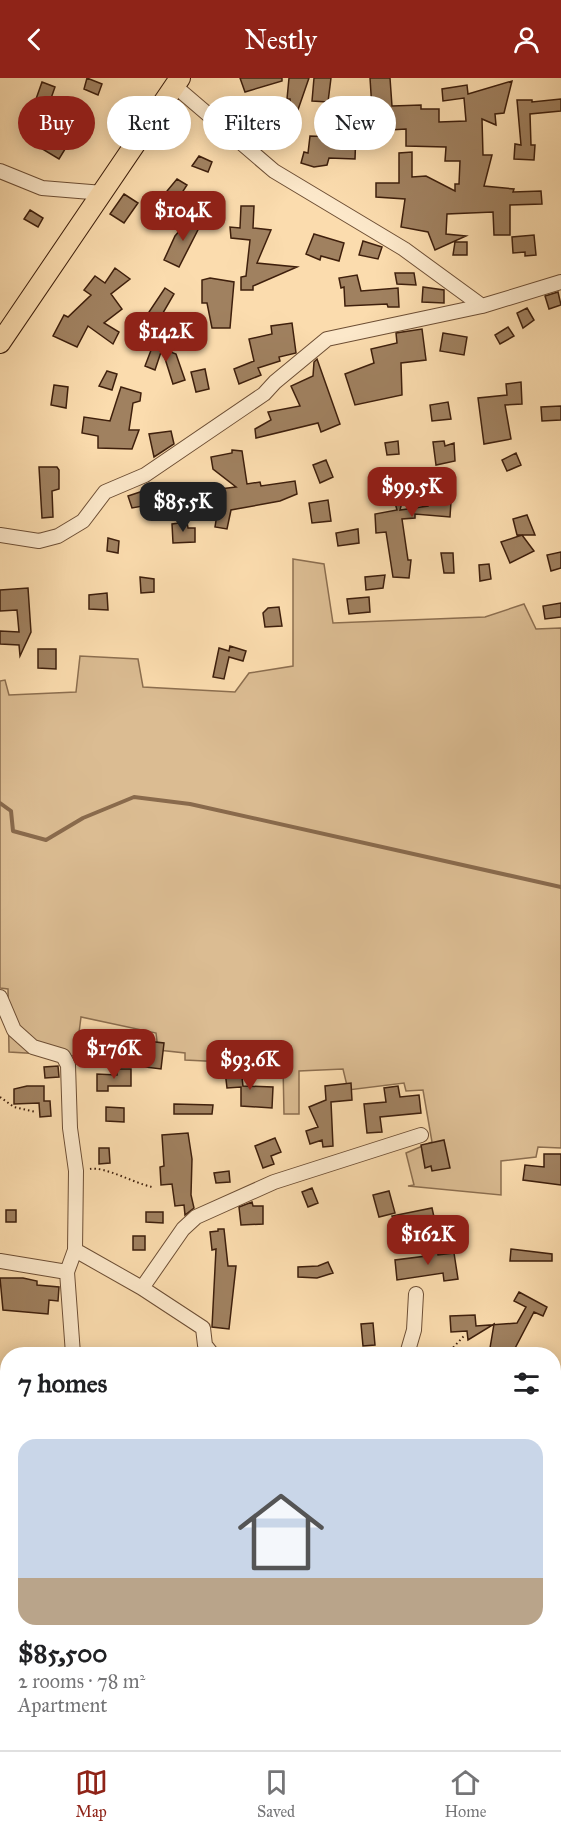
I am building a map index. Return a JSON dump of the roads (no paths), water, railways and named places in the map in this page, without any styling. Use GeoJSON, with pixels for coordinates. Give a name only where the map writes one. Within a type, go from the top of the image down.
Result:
{"type":"FeatureCollection","features":[{"type":"Feature","properties":{"kind":"main road"},"geometry":{"type":"LineString","coordinates":[[0,343],[178,82]]}},
{"type":"Feature","properties":{"kind":"street"},"geometry":{"type":"LineString","coordinates":[[178,82],[274,171],[404,249],[482,306]]}},
{"type":"Feature","properties":{"kind":"street"},"geometry":{"type":"LineString","coordinates":[[0,171],[42,188],[103,193]]}},
{"type":"Feature","properties":{"kind":"street"},"geometry":{"type":"LineString","coordinates":[[0,535],[49,540],[83,521],[105,492],[145,474],[264,394],[275,382],[327,339],[482,306],[561,282]]}},
{"type":"Feature","properties":{"kind":"street"},"geometry":{"type":"LineString","coordinates":[[0,996],[14,1030],[33,1047],[59,1053],[68,1062],[76,1171],[75,1250],[67,1272],[72,1347]]}},
{"type":"Feature","properties":{"kind":"street"},"geometry":{"type":"LineString","coordinates":[[142,1288],[183,1229],[196,1217],[274,1182],[421,1136]]}},
{"type":"Feature","properties":{"kind":"street"},"geometry":{"type":"LineString","coordinates":[[75,1250],[142,1288],[203,1328],[207,1347]]}},
{"type":"Feature","properties":{"kind":"street"},"geometry":{"type":"LineString","coordinates":[[0,1261],[67,1272]]}},
{"type":"Feature","properties":{"kind":"street"},"geometry":{"type":"LineString","coordinates":[[409,1347],[414,1330],[416,1294]]}},
{"type":"Feature","properties":{"kind":"waterway"},"geometry":{"type":"LineString","coordinates":[[0,803],[11,811],[13,831],[46,840],[83,818],[134,797],[190,804],[561,887]]}}]}
